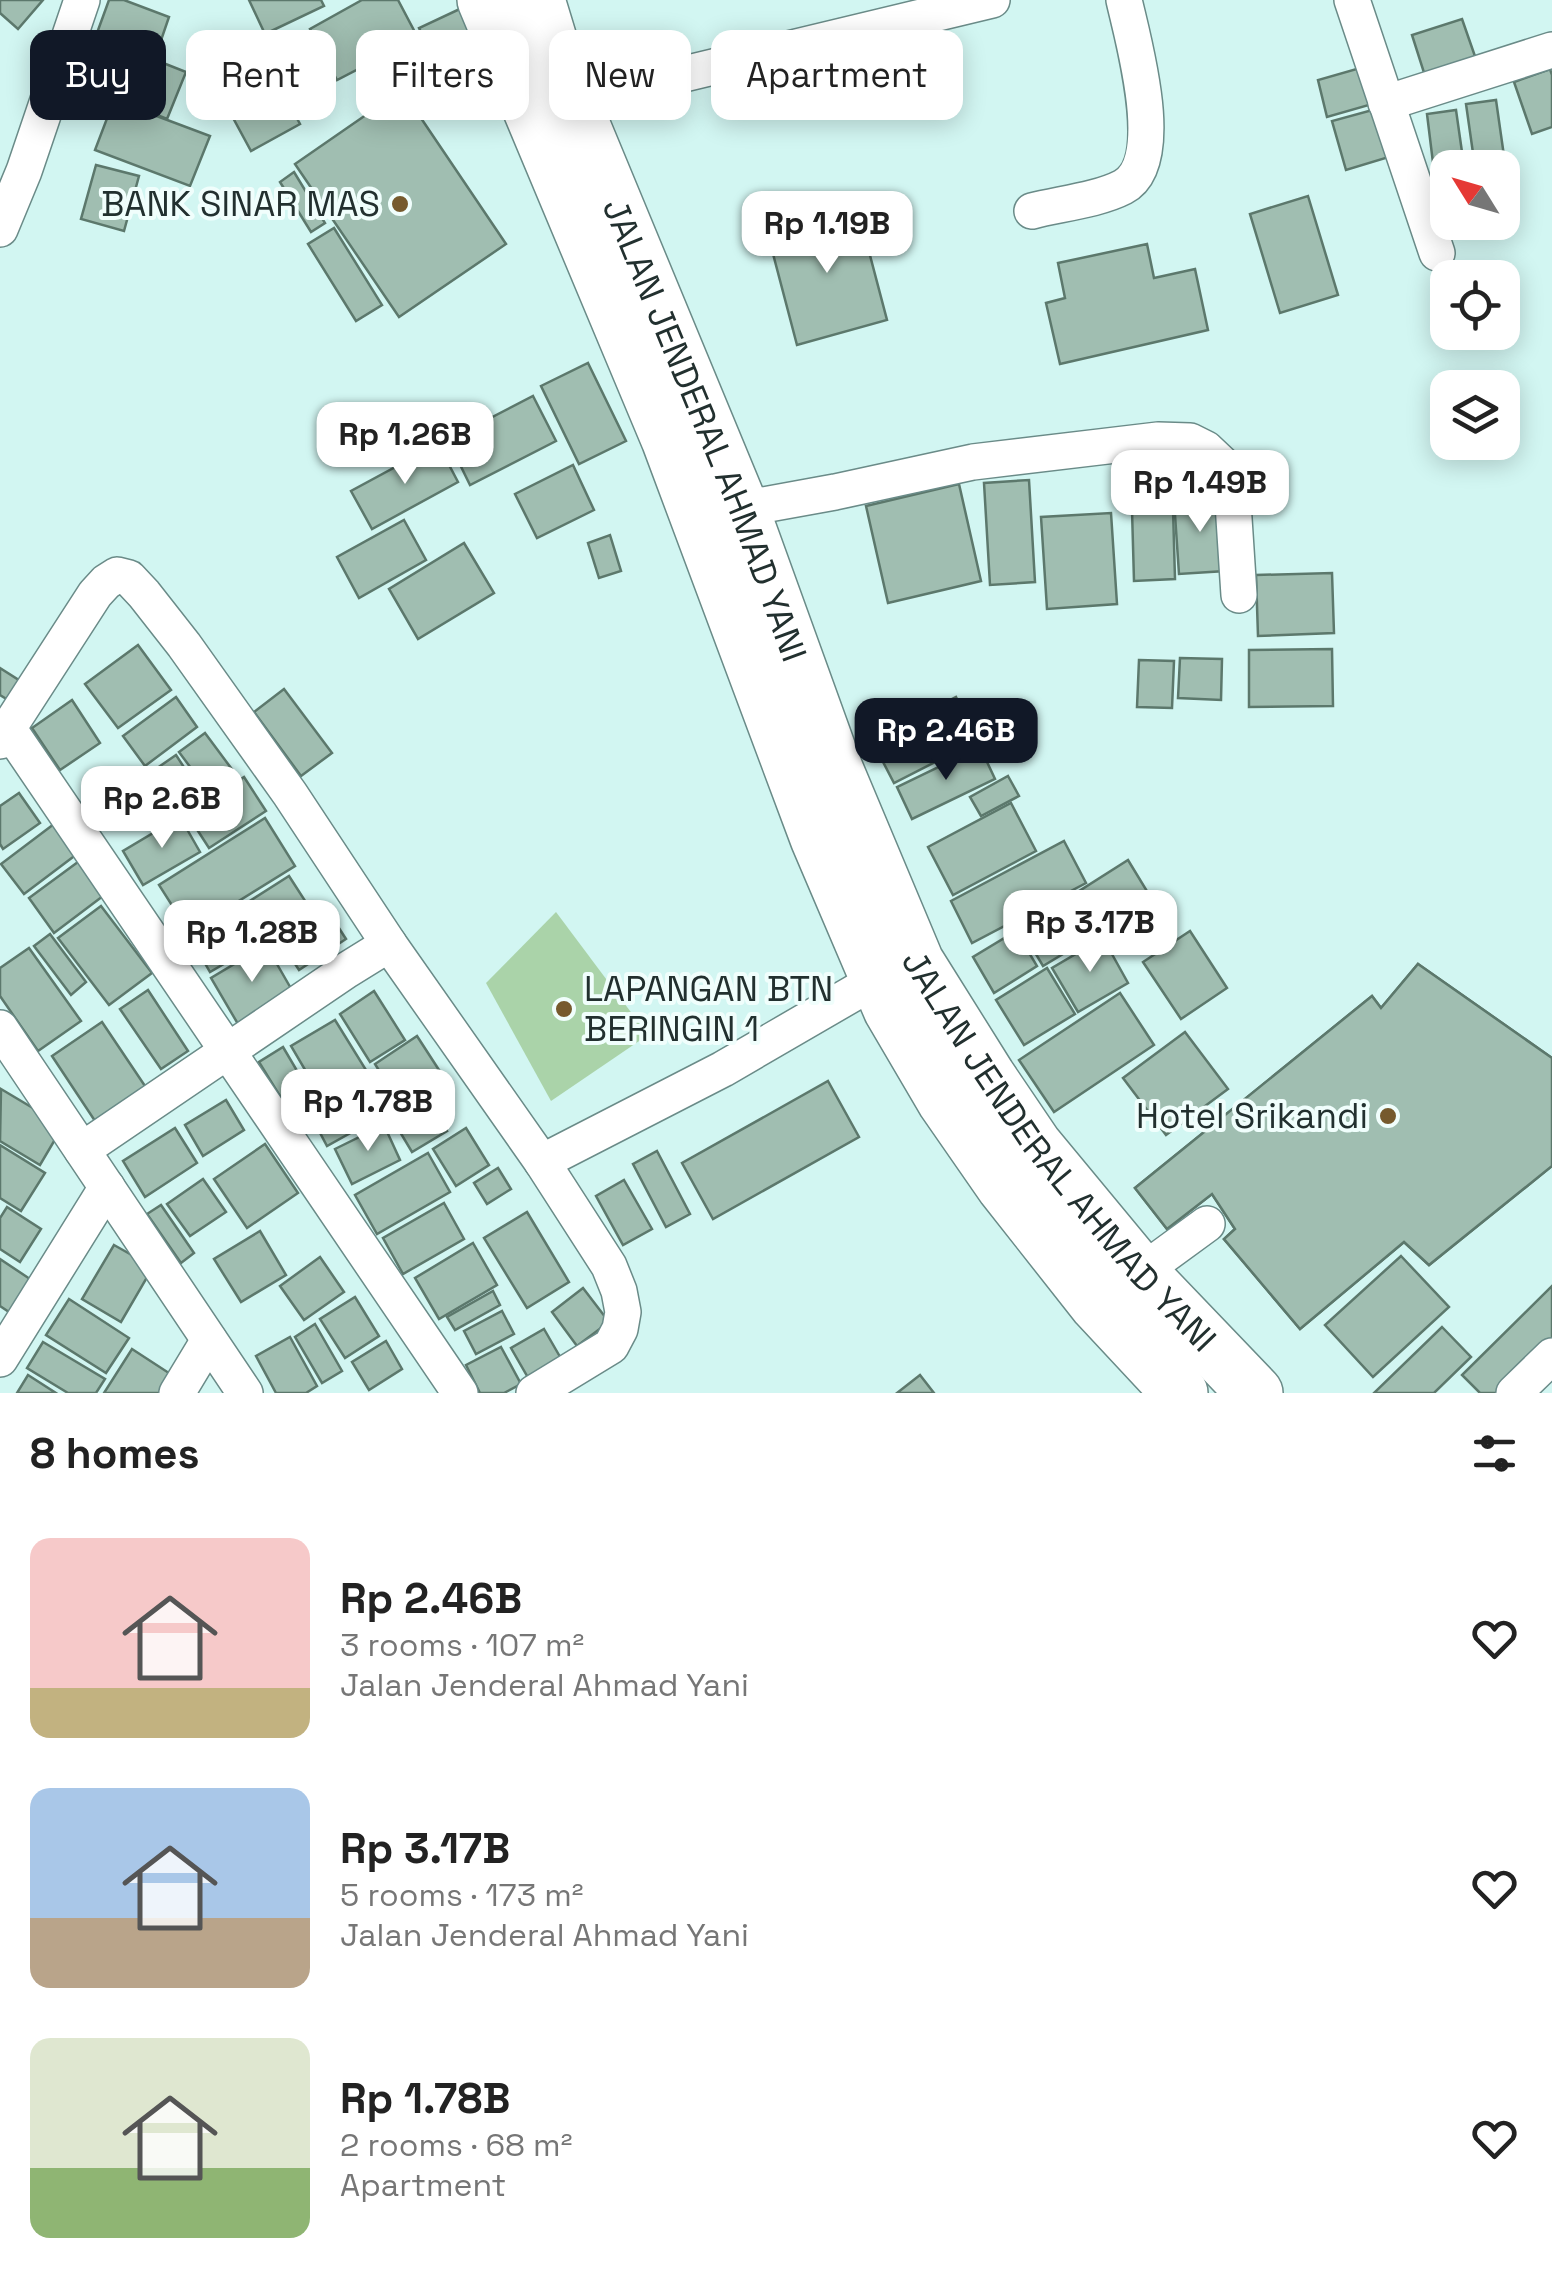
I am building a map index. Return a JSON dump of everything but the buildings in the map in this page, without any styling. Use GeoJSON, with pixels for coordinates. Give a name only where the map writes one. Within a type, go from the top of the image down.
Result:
{"type":"FeatureCollection","features":[{"type":"Feature","properties":{"kind":"highway","name":"JALAN JENDERAL AHMAD YANI"},"geometry":{"type":"LineString","coordinates":[[485,0],[679,412],[721,515],[780,682],[818,838],[892,1009],[944,1101],[986,1161],[1098,1304],[1180,1393]]}},
{"type":"Feature","properties":{"kind":"highway","name":"JALAN JENDERAL AHMAD YANI"},"geometry":{"type":"LineString","coordinates":[[537,0],[549,40]]}},
{"type":"Feature","properties":{"kind":"highway","name":"JALAN JENDERAL AHMAD YANI"},"geometry":{"type":"LineString","coordinates":[[579,120],[679,412]]}},
{"type":"Feature","properties":{"kind":"highway","name":"JALAN JENDERAL AHMAD YANI"},"geometry":{"type":"LineString","coordinates":[[780,682],[835,770],[916,962],[988,1076],[1034,1145],[1140,1272],[1254,1393]]}},
{"type":"Feature","properties":{"kind":"street"},"geometry":{"type":"LineString","coordinates":[[0,229],[82,0]]}},
{"type":"Feature","properties":{"kind":"street"},"geometry":{"type":"LineString","coordinates":[[691,65],[851,16],[992,0]]}},
{"type":"Feature","properties":{"kind":"street"},"geometry":{"type":"LineString","coordinates":[[1032,211],[1126,186],[1140,168],[1147,111],[1124,0]]}},
{"type":"Feature","properties":{"kind":"street"},"geometry":{"type":"LineString","coordinates":[[1352,0],[1437,253]]}},
{"type":"Feature","properties":{"kind":"street"},"geometry":{"type":"LineString","coordinates":[[1386,103],[1552,50]]}},
{"type":"Feature","properties":{"kind":"street"},"geometry":{"type":"LineString","coordinates":[[721,515],[972,462],[1158,440],[1190,441],[1206,449],[1224,466],[1232,488],[1239,595]]}},
{"type":"Feature","properties":{"kind":"street"},"geometry":{"type":"LineString","coordinates":[[460,1393],[4,735],[95,594],[117,575],[129,578],[144,594],[290,794],[609,1266],[623,1312],[620,1329],[610,1346],[534,1393]]}},
{"type":"Feature","properties":{"kind":"street"},"geometry":{"type":"LineString","coordinates":[[82,1150],[390,944]]}},
{"type":"Feature","properties":{"kind":"street"},"geometry":{"type":"LineString","coordinates":[[542,1162],[722,1069],[878,979]]}},
{"type":"Feature","properties":{"kind":"street"},"geometry":{"type":"LineString","coordinates":[[2,1039],[82,1150],[245,1393]]}},
{"type":"Feature","properties":{"kind":"street"},"geometry":{"type":"LineString","coordinates":[[0,1359],[107,1188]]}},
{"type":"Feature","properties":{"kind":"street"},"geometry":{"type":"LineString","coordinates":[[1140,1272],[1207,1224]]}},
{"type":"Feature","properties":{"kind":"street"},"geometry":{"type":"LineString","coordinates":[[177,1393],[209,1340]]}},
{"type":"Feature","properties":{"kind":"street"},"geometry":{"type":"LineString","coordinates":[[1514,1393],[1552,1356]]}},
{"type":"Feature","properties":{"kind":"green space","name":"LAPANGAN BTN BERINGIN 1"},"geometry":{"type":"Polygon","coordinates":[[[556,912],[648,1035],[551,1101],[486,983],[556,912]]]}},
{"type":"Feature","properties":{"kind":"place","name":"BANK SINAR MAS"},"geometry":{"type":"Point","coordinates":[400,204]}},
{"type":"Feature","properties":{"kind":"place","name":"LAPANGAN BTN BERINGIN 1"},"geometry":{"type":"Point","coordinates":[564,1009]}},
{"type":"Feature","properties":{"kind":"place","name":"Hotel Srikandi"},"geometry":{"type":"Point","coordinates":[1388,1116]}}]}
